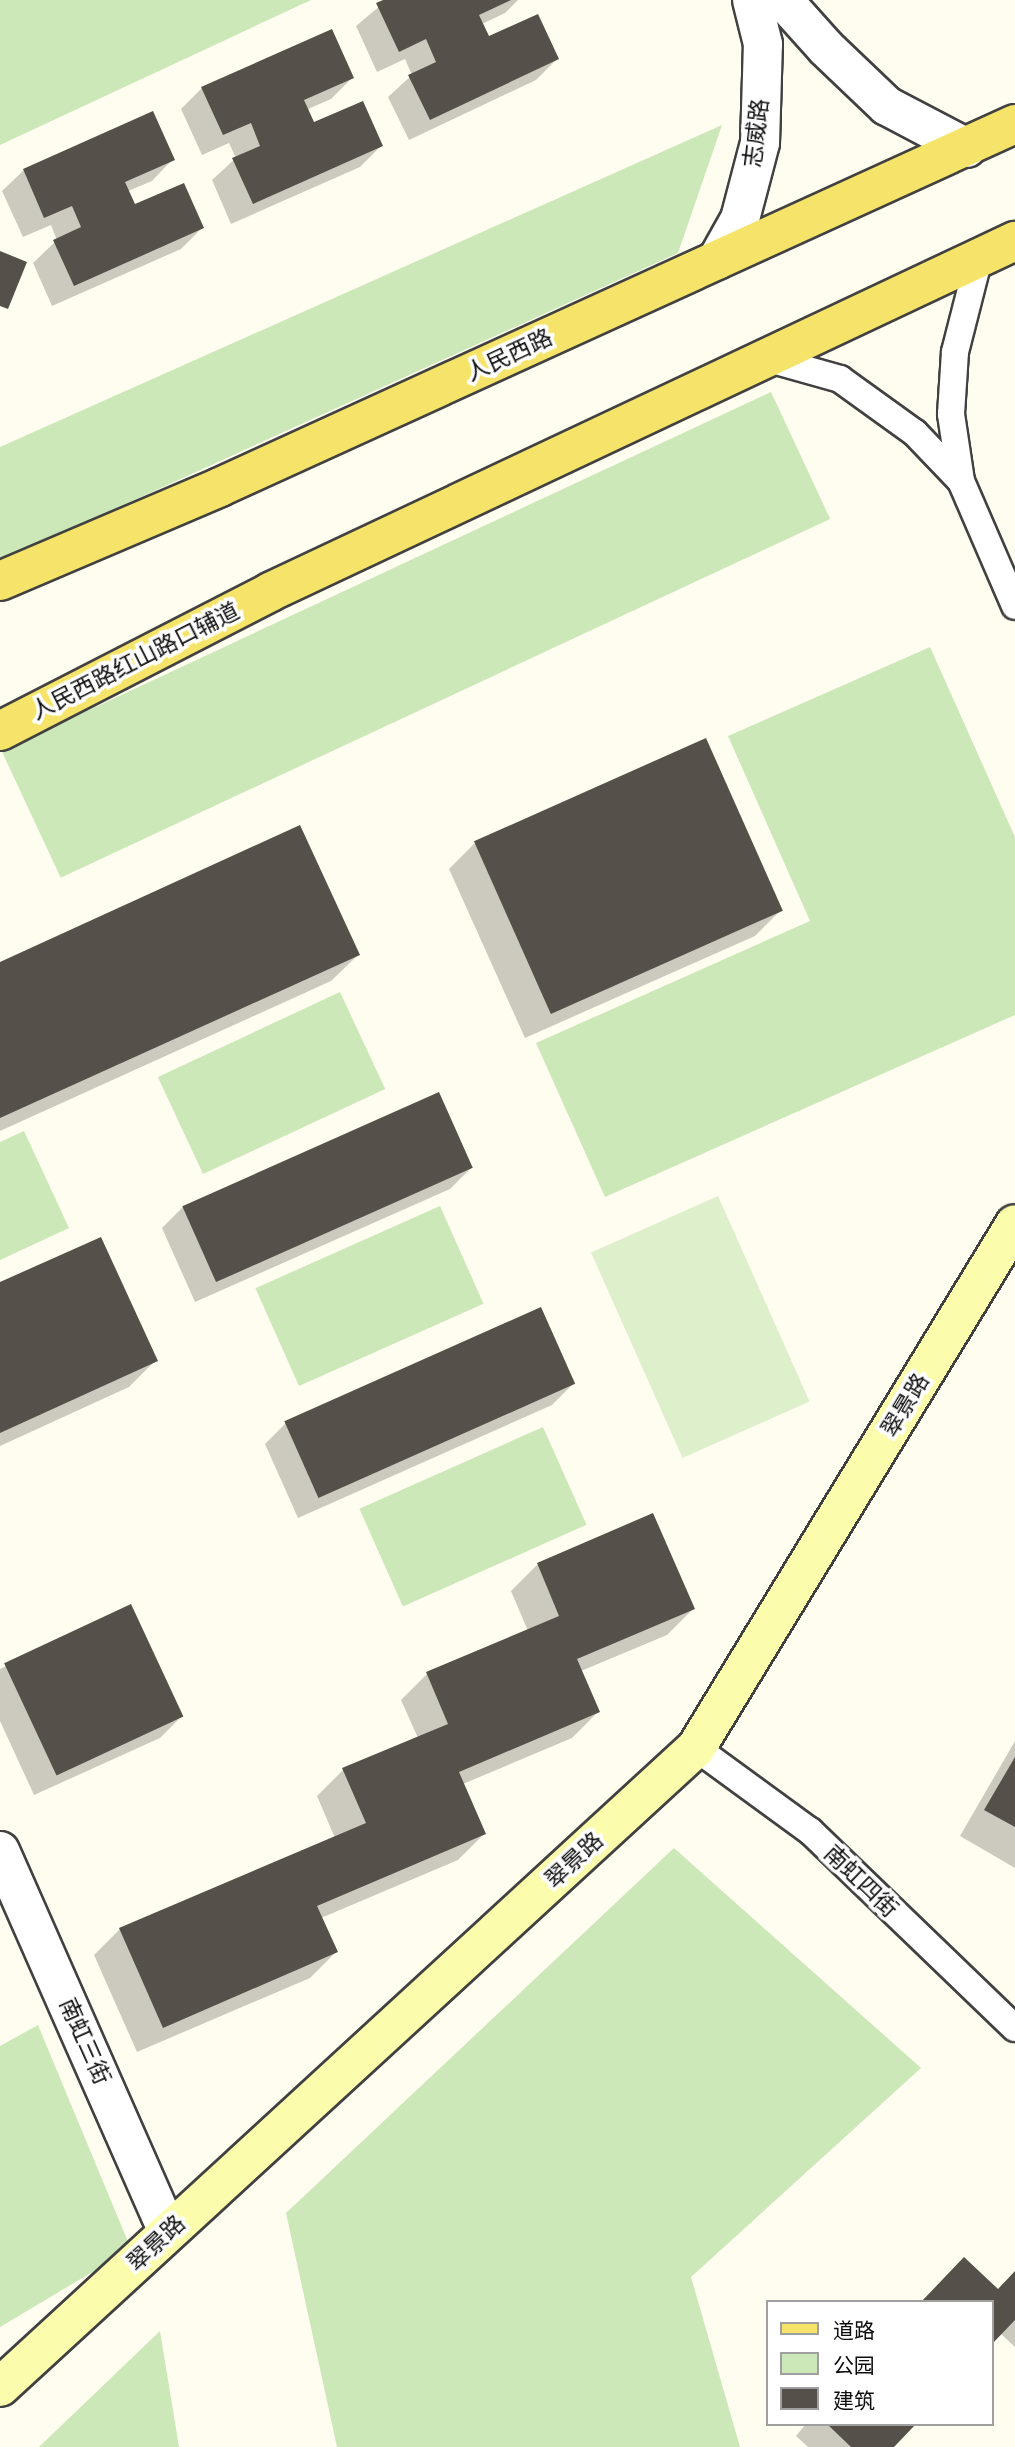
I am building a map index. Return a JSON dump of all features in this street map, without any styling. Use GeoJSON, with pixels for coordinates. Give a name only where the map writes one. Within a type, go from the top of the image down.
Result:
{"type":"FeatureCollection","features":[{"type":"Feature","properties":{"kind":"main road","name":"人民西路"},"geometry":{"type":"LineString","coordinates":[[0,581],[220,487],[1015,124]]}},
{"type":"Feature","properties":{"kind":"main road"},"geometry":{"type":"LineString","coordinates":[[769,359],[1015,241]]}},
{"type":"Feature","properties":{"kind":"main road","name":"人民西路红山路口辅道"},"geometry":{"type":"LineString","coordinates":[[0,731],[270,592],[769,359]]}},
{"type":"Feature","properties":{"kind":"main road","name":"翠景路"},"geometry":{"type":"LineString","coordinates":[[0,2387],[696,1748],[1015,1224]]}},
{"type":"Feature","properties":{"kind":"street","name":"志威路"},"geometry":{"type":"LineString","coordinates":[[717,260],[740,219],[760,143],[763,44],[752,0]]}},
{"type":"Feature","properties":{"kind":"street"},"geometry":{"type":"LineString","coordinates":[[783,0],[825,48],[887,106],[967,148]]}},
{"type":"Feature","properties":{"kind":"street","name":"南虹三街"},"geometry":{"type":"LineString","coordinates":[[0,1851],[168,2232]]}},
{"type":"Feature","properties":{"kind":"lane"},"geometry":{"type":"LineString","coordinates":[[979,258],[955,352],[951,414],[961,481],[1015,606]]}},
{"type":"Feature","properties":{"kind":"lane"},"geometry":{"type":"LineString","coordinates":[[769,359],[841,379],[915,433],[961,481]]}},
{"type":"Feature","properties":{"kind":"lane","name":"南虹四街"},"geometry":{"type":"LineString","coordinates":[[696,1748],[810,1831],[1015,2028]]}},
{"type":"Feature","properties":{"kind":"green space"},"geometry":{"type":"Polygon","coordinates":[[[0,0],[311,0],[0,145],[0,0]]]}},
{"type":"Feature","properties":{"kind":"green space"},"geometry":{"type":"Polygon","coordinates":[[[722,125],[678,253],[0,561],[0,447],[722,125]]]}},
{"type":"Feature","properties":{"kind":"green space"},"geometry":{"type":"Polygon","coordinates":[[[771,392],[830,519],[61,878],[2,751],[771,392]]]}},
{"type":"Feature","properties":{"kind":"green space"},"geometry":{"type":"Polygon","coordinates":[[[930,647],[1015,837],[1015,1015],[605,1197],[536,1043],[810,921],[728,736],[930,647]]]}},
{"type":"Feature","properties":{"kind":"green space"},"geometry":{"type":"Polygon","coordinates":[[[340,992],[385,1089],[203,1174],[158,1077],[340,992]]]}},
{"type":"Feature","properties":{"kind":"green space"},"geometry":{"type":"Polygon","coordinates":[[[24,1131],[69,1228],[0,1260],[0,1142],[24,1131]]]}},
{"type":"Feature","properties":{"kind":"green space"},"geometry":{"type":"Polygon","coordinates":[[[718,1196],[810,1402],[683,1458],[591,1253],[718,1196]]]}},
{"type":"Feature","properties":{"kind":"green space"},"geometry":{"type":"Polygon","coordinates":[[[440,1206],[484,1304],[299,1386],[255,1288],[440,1206]]]}},
{"type":"Feature","properties":{"kind":"green space"},"geometry":{"type":"Polygon","coordinates":[[[543,1427],[587,1525],[403,1607],[359,1509],[543,1427]]]}},
{"type":"Feature","properties":{"kind":"green space"},"geometry":{"type":"Polygon","coordinates":[[[674,1848],[921,2068],[691,2277],[740,2447],[337,2447],[286,2213],[674,1848]]]}},
{"type":"Feature","properties":{"kind":"green space"},"geometry":{"type":"Polygon","coordinates":[[[38,2025],[131,2249],[0,2327],[0,2046],[38,2025]]]}},
{"type":"Feature","properties":{"kind":"green space"},"geometry":{"type":"Polygon","coordinates":[[[160,2331],[179,2447],[39,2447],[160,2331]]]}},
{"type":"Feature","properties":{"kind":"building"},"geometry":{"type":"Polygon","coordinates":[[[383,0],[511,0],[479,15],[489,36],[538,14],[559,59],[430,120],[408,75],[436,62],[426,39],[399,52],[376,3],[383,0]]]}},
{"type":"Feature","properties":{"kind":"building"},"geometry":{"type":"Polygon","coordinates":[[[332,29],[354,78],[304,100],[314,122],[363,101],[383,146],[253,204],[232,158],[260,146],[251,123],[223,135],[201,87],[332,29]]]}},
{"type":"Feature","properties":{"kind":"building"},"geometry":{"type":"Polygon","coordinates":[[[153,111],[175,160],[125,182],[135,204],[184,183],[204,228],[74,286],[53,240],[81,227],[72,206],[44,218],[23,169],[153,111]]]}},
{"type":"Feature","properties":{"kind":"building"},"geometry":{"type":"Polygon","coordinates":[[[0,251],[27,262],[8,309],[0,306],[0,251]]]}},
{"type":"Feature","properties":{"kind":"building"},"geometry":{"type":"Polygon","coordinates":[[[706,738],[783,911],[551,1014],[474,841],[706,738]]]}},
{"type":"Feature","properties":{"kind":"building"},"geometry":{"type":"Polygon","coordinates":[[[300,825],[360,955],[0,1118],[0,962],[300,825]]]}},
{"type":"Feature","properties":{"kind":"building"},"geometry":{"type":"Polygon","coordinates":[[[439,1092],[473,1168],[216,1282],[182,1206],[439,1092]]]}},
{"type":"Feature","properties":{"kind":"building"},"geometry":{"type":"Polygon","coordinates":[[[101,1237],[158,1361],[0,1433],[0,1282],[101,1237]]]}},
{"type":"Feature","properties":{"kind":"building"},"geometry":{"type":"Polygon","coordinates":[[[541,1307],[575,1384],[318,1498],[284,1421],[541,1307]]]}},
{"type":"Feature","properties":{"kind":"building"},"geometry":{"type":"Polygon","coordinates":[[[653,1513],[695,1609],[577,1659],[600,1712],[459,1772],[486,1834],[317,1906],[338,1952],[163,2028],[119,1928],[366,1823],[342,1768],[448,1724],[426,1672],[559,1616],[537,1563],[653,1513]]]}},
{"type":"Feature","properties":{"kind":"building"},"geometry":{"type":"Polygon","coordinates":[[[131,1604],[183,1716],[57,1776],[4,1663],[131,1604]]]}},
{"type":"Feature","properties":{"kind":"building"},"geometry":{"type":"Polygon","coordinates":[[[1015,1757],[1015,1827],[984,1810],[1015,1757]]]}},
{"type":"Feature","properties":{"kind":"building"},"geometry":{"type":"Polygon","coordinates":[[[964,2257],[998,2289],[1015,2271],[1015,2320],[994,2342],[994,2300],[923,2300],[964,2257]]]}},
{"type":"Feature","properties":{"kind":"building"},"geometry":{"type":"Polygon","coordinates":[[[829,2426],[914,2426],[894,2447],[851,2447],[829,2426]]]}}]}
